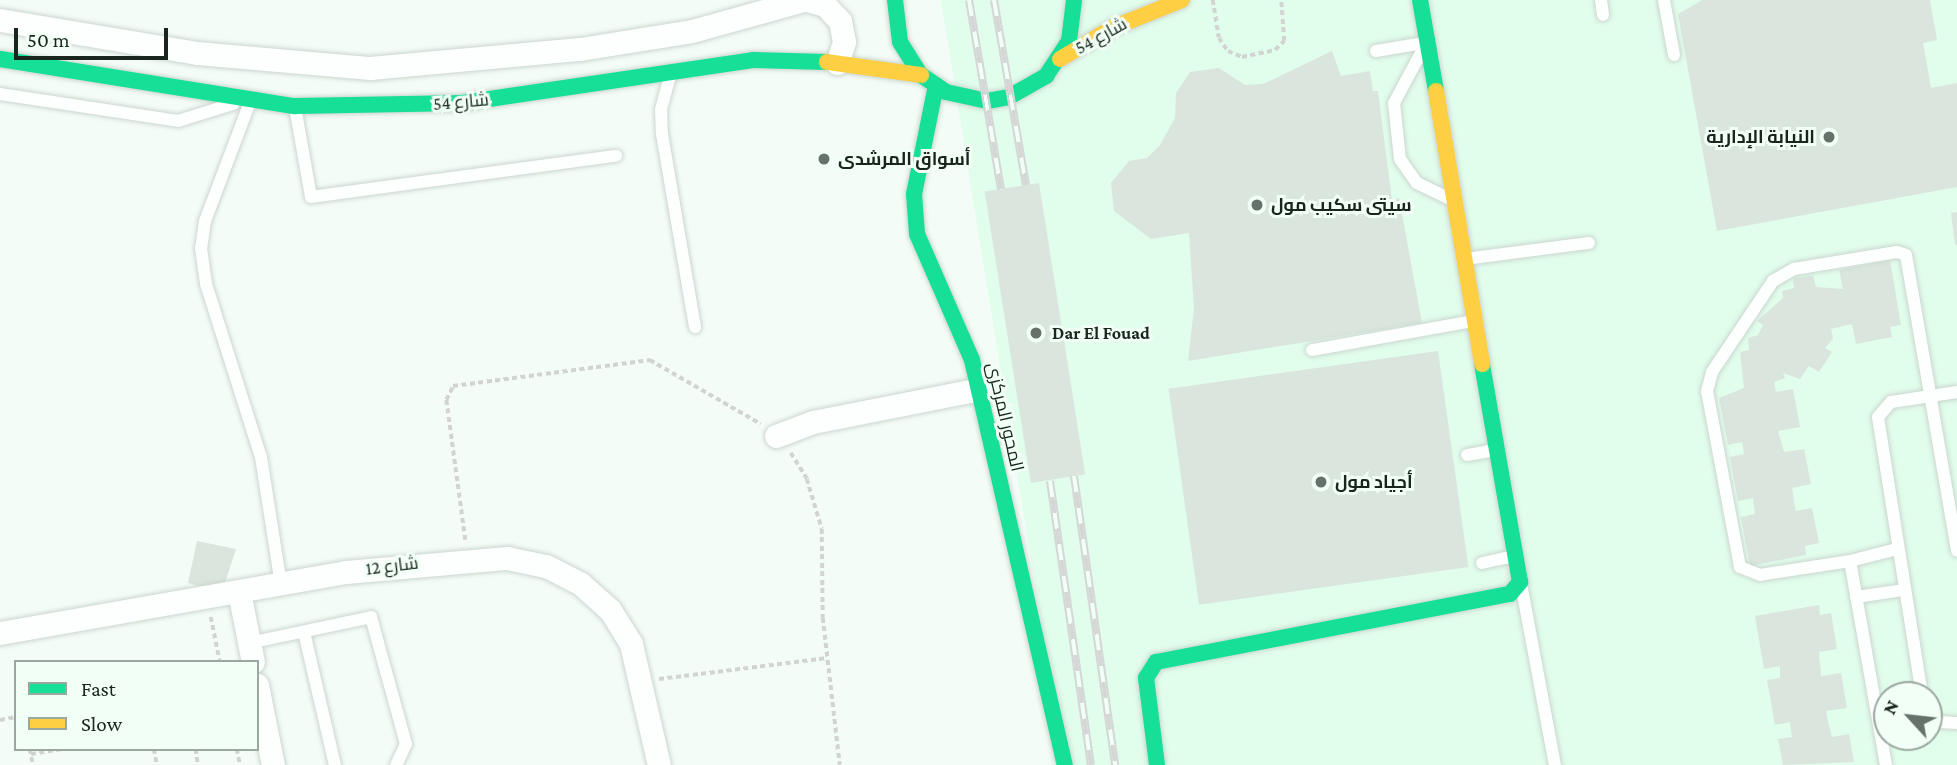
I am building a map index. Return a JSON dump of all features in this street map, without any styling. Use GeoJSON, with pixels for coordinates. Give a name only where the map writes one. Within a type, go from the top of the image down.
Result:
{"type":"FeatureCollection","features":[{"type":"Feature","properties":{"kind":"street"},"geometry":{"type":"LineString","coordinates":[[0,20],[197,53],[370,68],[592,47],[692,31],[805,0],[825,5],[840,21],[844,42],[837,62]]}},
{"type":"Feature","properties":{"kind":"street"},"geometry":{"type":"LineString","coordinates":[[895,0],[900,43],[921,75],[966,99],[1009,97],[1046,76],[1060,59],[1074,21],[1074,0]]}},
{"type":"Feature","properties":{"kind":"street","name":"شارع 54"},"geometry":{"type":"LineString","coordinates":[[1060,59],[1162,3],[1182,0]]}},
{"type":"Feature","properties":{"kind":"street"},"geometry":{"type":"LineString","coordinates":[[1157,765],[1147,669],[1156,662],[1510,594],[1520,582],[1420,0]]}},
{"type":"Feature","properties":{"kind":"street","name":"شارع 54"},"geometry":{"type":"LineString","coordinates":[[0,59],[245,101],[295,106],[462,103],[753,60],[837,62],[921,75]]}},
{"type":"Feature","properties":{"kind":"street","name":"المحور المركزى"},"geometry":{"type":"LineString","coordinates":[[936,85],[913,215],[925,253],[963,332],[980,388],[1065,765]]}},
{"type":"Feature","properties":{"kind":"street"},"geometry":{"type":"LineString","coordinates":[[776,436],[813,422],[980,388]]}},
{"type":"Feature","properties":{"kind":"street","name":"شارع 12"},"geometry":{"type":"LineString","coordinates":[[0,633],[407,563],[507,558],[546,566],[581,584],[624,632],[643,681],[659,765]]}},
{"type":"Feature","properties":{"kind":"street"},"geometry":{"type":"LineString","coordinates":[[239,592],[251,652]]}},
{"type":"Feature","properties":{"kind":"street"},"geometry":{"type":"LineString","coordinates":[[259,695],[273,765]]}},
{"type":"Feature","properties":{"kind":"lane"},"geometry":{"type":"LineString","coordinates":[[1601,0],[1603,15]]}},
{"type":"Feature","properties":{"kind":"lane"},"geometry":{"type":"LineString","coordinates":[[1664,0],[1674,55]]}},
{"type":"Feature","properties":{"kind":"lane"},"geometry":{"type":"LineString","coordinates":[[1376,51],[1427,42]]}},
{"type":"Feature","properties":{"kind":"lane"},"geometry":{"type":"LineString","coordinates":[[1427,42],[1394,103],[1400,159],[1417,183],[1455,201]]}},
{"type":"Feature","properties":{"kind":"lane"},"geometry":{"type":"LineString","coordinates":[[671,72],[661,121],[695,327]]}},
{"type":"Feature","properties":{"kind":"lane"},"geometry":{"type":"LineString","coordinates":[[0,94],[178,121],[206,116],[245,101]]}},
{"type":"Feature","properties":{"kind":"lane"},"geometry":{"type":"LineString","coordinates":[[245,101],[205,221],[201,257],[261,457],[281,584]]}},
{"type":"Feature","properties":{"kind":"lane"},"geometry":{"type":"LineString","coordinates":[[295,106],[312,197],[616,156]]}},
{"type":"Feature","properties":{"kind":"lane"},"geometry":{"type":"LineString","coordinates":[[1465,259],[1589,243]]}},
{"type":"Feature","properties":{"kind":"lane"},"geometry":{"type":"LineString","coordinates":[[1897,549],[1850,561],[1760,575],[1740,566],[1707,391],[1712,372],[1773,281],[1794,269],[1897,251],[1906,255],[1957,551]]}},
{"type":"Feature","properties":{"kind":"lane"},"geometry":{"type":"LineString","coordinates":[[1312,350],[1475,320]]}},
{"type":"Feature","properties":{"kind":"lane"},"geometry":{"type":"LineString","coordinates":[[1920,681],[1878,417],[1891,402],[1957,392]]}},
{"type":"Feature","properties":{"kind":"lane"},"geometry":{"type":"LineString","coordinates":[[1467,455],[1497,450]]}},
{"type":"Feature","properties":{"kind":"lane"},"geometry":{"type":"LineString","coordinates":[[1482,562],[1516,556]]}},
{"type":"Feature","properties":{"kind":"lane"},"geometry":{"type":"LineString","coordinates":[[1850,561],[1886,765]]}},
{"type":"Feature","properties":{"kind":"lane"},"geometry":{"type":"LineString","coordinates":[[1520,582],[1555,765]]}},
{"type":"Feature","properties":{"kind":"lane"},"geometry":{"type":"LineString","coordinates":[[1856,597],[1904,590]]}},
{"type":"Feature","properties":{"kind":"lane"},"geometry":{"type":"LineString","coordinates":[[251,652],[304,632],[365,617],[377,622],[406,744],[396,765]]}},
{"type":"Feature","properties":{"kind":"lane"},"geometry":{"type":"LineString","coordinates":[[304,632],[335,765]]}},
{"type":"Feature","properties":{"kind":"path"},"geometry":{"type":"LineString","coordinates":[[1213,0],[1219,38],[1228,51],[1242,57],[1275,50],[1284,41],[1281,0]]}},
{"type":"Feature","properties":{"kind":"path"},"geometry":{"type":"LineString","coordinates":[[468,560],[446,400],[453,386],[650,360],[776,436],[807,479],[817,503],[825,558],[827,658],[840,765]]}},
{"type":"Feature","properties":{"kind":"path"},"geometry":{"type":"LineString","coordinates":[[208,598],[220,660]]}},
{"type":"Feature","properties":{"kind":"path"},"geometry":{"type":"LineString","coordinates":[[643,681],[827,658]]}},
{"type":"Feature","properties":{"kind":"path"},"geometry":{"type":"LineString","coordinates":[[30,752],[33,765]]}},
{"type":"Feature","properties":{"kind":"shaded area"},"geometry":{"type":"Polygon","coordinates":[[[941,0],[1957,0],[1957,765],[1064,765],[941,0]]]}},
{"type":"Feature","properties":{"kind":"building","name":"النيابة الإدارية"},"geometry":{"type":"Polygon","coordinates":[[[1702,0],[1930,0],[1937,40],[1923,43],[1931,88],[1957,83],[1957,187],[1717,231],[1678,14],[1702,0]]]}},
{"type":"Feature","properties":{"kind":"building","name":"سيتى سكيب مول"},"geometry":{"type":"Polygon","coordinates":[[[1332,51],[1341,76],[1370,71],[1373,91],[1378,91],[1392,200],[1399,198],[1422,323],[1188,361],[1194,309],[1189,233],[1151,239],[1114,211],[1111,183],[1129,161],[1147,158],[1160,145],[1175,118],[1176,93],[1190,72],[1219,68],[1245,85],[1263,84],[1332,51]]]}},
{"type":"Feature","properties":{"kind":"building","name":"Dar El Fouad"},"geometry":{"type":"Polygon","coordinates":[[[1039,183],[1085,474],[1031,483],[985,192],[1039,183]]]}},
{"type":"Feature","properties":{"kind":"building"},"geometry":{"type":"Polygon","coordinates":[[[1957,212],[1957,245],[1955,245],[1951,213],[1957,212]]]}},
{"type":"Feature","properties":{"kind":"building"},"geometry":{"type":"Polygon","coordinates":[[[1890,260],[1901,325],[1890,327],[1892,337],[1856,344],[1852,324],[1831,329],[1833,339],[1825,348],[1832,352],[1819,372],[1809,366],[1800,379],[1783,373],[1785,378],[1774,382],[1776,392],[1793,389],[1800,427],[1778,431],[1784,452],[1804,449],[1811,484],[1792,488],[1794,501],[1796,511],[1812,508],[1819,543],[1805,546],[1806,555],[1750,566],[1741,517],[1755,514],[1753,498],[1738,501],[1730,457],[1744,454],[1742,442],[1728,445],[1719,398],[1744,388],[1740,352],[1749,350],[1748,338],[1758,335],[1763,325],[1757,321],[1783,298],[1782,291],[1794,288],[1793,278],[1813,276],[1816,287],[1843,289],[1839,270],[1890,260]]]}},
{"type":"Feature","properties":{"kind":"building","name":"أجياد مول"},"geometry":{"type":"Polygon","coordinates":[[[1438,351],[1468,567],[1199,605],[1169,389],[1438,351]]]}},
{"type":"Feature","properties":{"kind":"building"},"geometry":{"type":"Polygon","coordinates":[[[197,541],[236,549],[222,592],[188,583],[197,541]]]}},
{"type":"Feature","properties":{"kind":"building"},"geometry":{"type":"Polygon","coordinates":[[[1819,605],[1820,615],[1831,613],[1837,649],[1819,652],[1821,676],[1841,673],[1847,708],[1826,711],[1828,722],[1832,737],[1849,734],[1854,762],[1783,765],[1778,739],[1792,737],[1790,722],[1775,725],[1767,680],[1780,678],[1780,666],[1764,669],[1755,616],[1819,605]]]}},
{"type":"Feature","properties":{"kind":"railway"},"geometry":{"type":"LineString","coordinates":[[969,0],[1001,189]]}},
{"type":"Feature","properties":{"kind":"railway"},"geometry":{"type":"LineString","coordinates":[[994,0],[1026,185]]}},
{"type":"Feature","properties":{"kind":"railway"},"geometry":{"type":"LineString","coordinates":[[1074,476],[1115,765]]}},
{"type":"Feature","properties":{"kind":"railway"},"geometry":{"type":"LineString","coordinates":[[1050,481],[1091,765]]}},
{"type":"Feature","properties":{"kind":"traffic: fast"},"geometry":{"type":"LineString","coordinates":[[895,0],[900,42],[921,75],[946,92],[987,101],[1009,97],[1046,76],[1069,41],[1074,0]]}},
{"type":"Feature","properties":{"kind":"traffic: fast"},"geometry":{"type":"LineString","coordinates":[[1420,0],[1436,91]]}},
{"type":"Feature","properties":{"kind":"traffic: fast"},"geometry":{"type":"LineString","coordinates":[[0,59],[295,106],[462,103],[753,60],[827,62]]}},
{"type":"Feature","properties":{"kind":"traffic: fast"},"geometry":{"type":"LineString","coordinates":[[936,85],[914,194],[917,234],[972,360],[1065,765]]}},
{"type":"Feature","properties":{"kind":"traffic: fast"},"geometry":{"type":"LineString","coordinates":[[1157,765],[1146,678],[1156,662],[1510,594],[1520,582],[1482,364]]}},
{"type":"Feature","properties":{"kind":"traffic: slow"},"geometry":{"type":"LineString","coordinates":[[1060,59],[1112,28],[1182,0]]}},
{"type":"Feature","properties":{"kind":"traffic: slow"},"geometry":{"type":"LineString","coordinates":[[827,62],[921,75]]}},
{"type":"Feature","properties":{"kind":"traffic: slow"},"geometry":{"type":"LineString","coordinates":[[1436,91],[1482,364]]}},
{"type":"Feature","properties":{"kind":"place","name":"النيابة الإدارية"},"geometry":{"type":"Point","coordinates":[1829,137]}},
{"type":"Feature","properties":{"kind":"place","name":"أسواق المرشدى"},"geometry":{"type":"Point","coordinates":[824,159]}},
{"type":"Feature","properties":{"kind":"place","name":"سيتى سكيب مول"},"geometry":{"type":"Point","coordinates":[1257,205]}},
{"type":"Feature","properties":{"kind":"place","name":"Dar El Fouad"},"geometry":{"type":"Point","coordinates":[1036,333]}},
{"type":"Feature","properties":{"kind":"place","name":"أجياد مول"},"geometry":{"type":"Point","coordinates":[1321,482]}}]}
